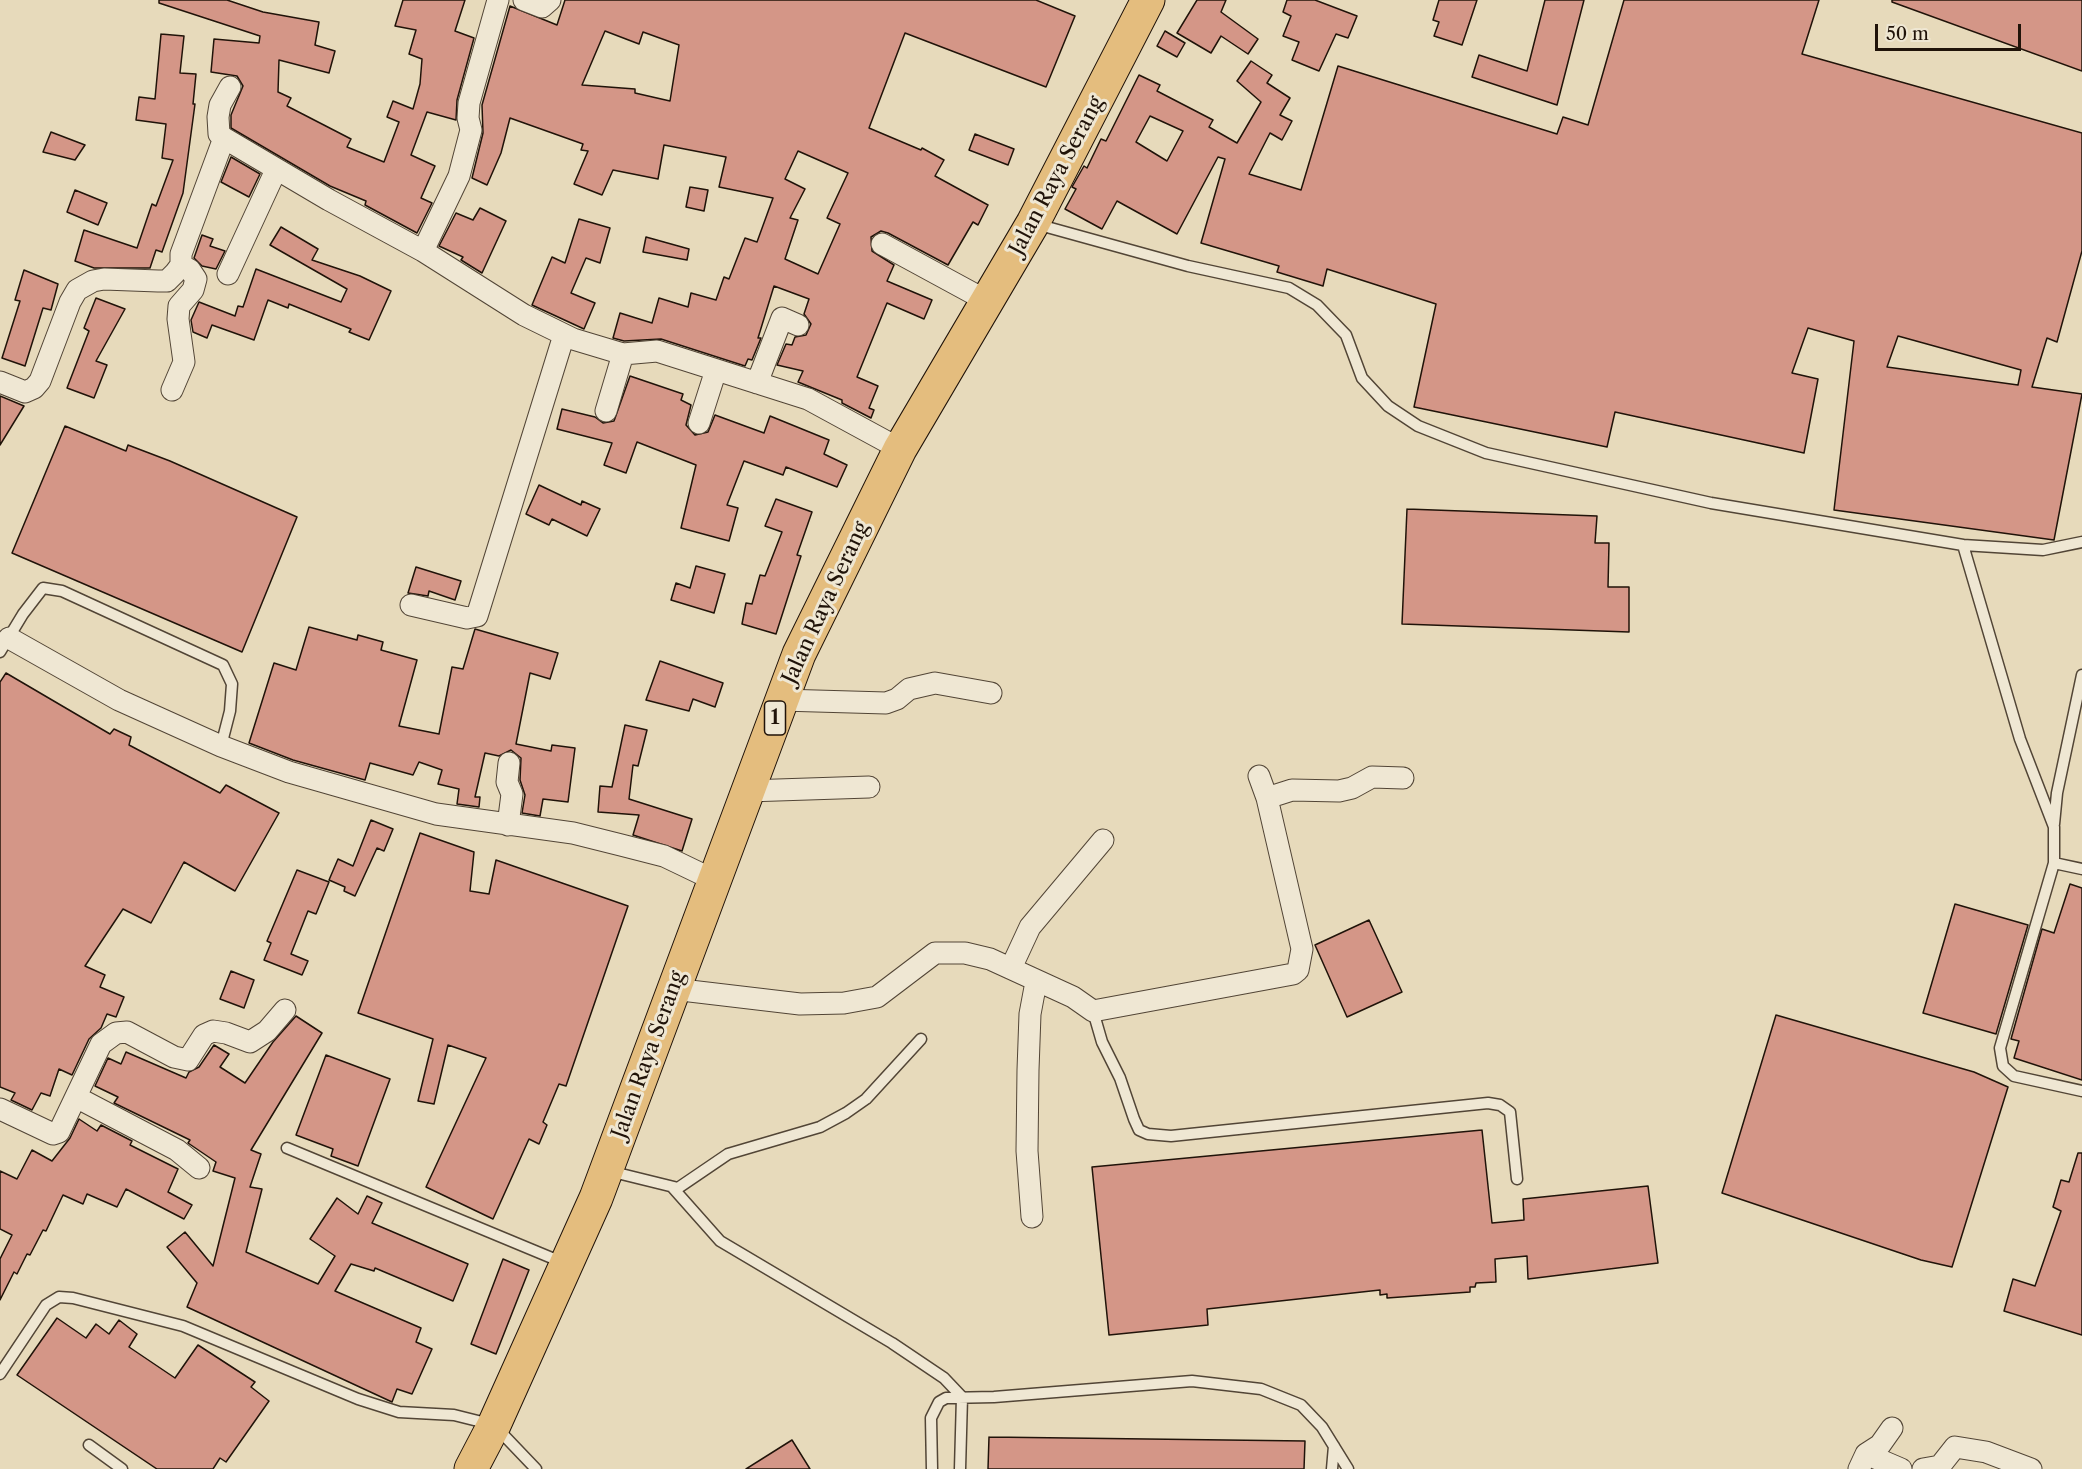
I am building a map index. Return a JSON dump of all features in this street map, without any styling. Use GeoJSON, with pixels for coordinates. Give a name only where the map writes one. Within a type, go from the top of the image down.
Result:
{"type":"FeatureCollection","features":[{"type":"Feature","properties":{"kind":"highway","name":"Jalan Raya Serang"},"geometry":{"type":"LineString","coordinates":[[471,1469],[494,1425],[606,1171],[799,654],[900,449],[1033,223],[1148,0]]}},
{"type":"Feature","properties":{"kind":"street"},"geometry":{"type":"LineString","coordinates":[[423,251],[459,176],[471,130],[468,118],[469,103],[498,0]]}},
{"type":"Feature","properties":{"kind":"street"},"geometry":{"type":"LineString","coordinates":[[524,0],[542,7],[550,0]]}},
{"type":"Feature","properties":{"kind":"street"},"geometry":{"type":"LineString","coordinates":[[230,87],[220,105],[218,117],[219,134],[224,138],[276,170],[423,251],[524,315],[564,334],[623,354],[657,351],[808,399],[900,449]]}},
{"type":"Feature","properties":{"kind":"street"},"geometry":{"type":"LineString","coordinates":[[181,266],[180,255],[224,138]]}},
{"type":"Feature","properties":{"kind":"street"},"geometry":{"type":"LineString","coordinates":[[228,274],[276,170]]}},
{"type":"Feature","properties":{"kind":"street"},"geometry":{"type":"LineString","coordinates":[[882,244],[987,301]]}},
{"type":"Feature","properties":{"kind":"street"},"geometry":{"type":"LineString","coordinates":[[0,381],[26,392],[40,381],[70,302],[77,290],[93,281],[104,279],[166,281],[181,266]]}},
{"type":"Feature","properties":{"kind":"street"},"geometry":{"type":"LineString","coordinates":[[172,390],[184,362],[178,319],[179,306],[193,290],[196,279],[190,270],[181,266]]}},
{"type":"Feature","properties":{"kind":"street"},"geometry":{"type":"LineString","coordinates":[[757,383],[782,318],[798,325]]}},
{"type":"Feature","properties":{"kind":"street"},"geometry":{"type":"LineString","coordinates":[[411,606],[467,618],[477,616],[564,334]]}},
{"type":"Feature","properties":{"kind":"street"},"geometry":{"type":"LineString","coordinates":[[606,411],[623,354]]}},
{"type":"Feature","properties":{"kind":"street"},"geometry":{"type":"LineString","coordinates":[[699,423],[716,370]]}},
{"type":"Feature","properties":{"kind":"street"},"geometry":{"type":"LineString","coordinates":[[3,642],[119,700],[221,746],[289,772],[436,814],[573,833],[621,844],[664,856],[714,880]]}},
{"type":"Feature","properties":{"kind":"street"},"geometry":{"type":"LineString","coordinates":[[781,700],[886,703],[897,699],[909,689],[935,683],[991,693]]}},
{"type":"Feature","properties":{"kind":"street"},"geometry":{"type":"LineString","coordinates":[[508,825],[512,794],[508,788],[509,763]]}},
{"type":"Feature","properties":{"kind":"street"},"geometry":{"type":"LineString","coordinates":[[674,988],[789,1003],[844,1003],[877,997],[935,953],[964,953],[990,959],[1011,968],[1073,998],[1093,1011],[1293,974],[1298,970],[1302,949],[1267,798],[1259,776]]}},
{"type":"Feature","properties":{"kind":"street"},"geometry":{"type":"LineString","coordinates":[[1267,798],[1292,790],[1339,791],[1352,788],[1372,777],[1403,778]]}},
{"type":"Feature","properties":{"kind":"street"},"geometry":{"type":"LineString","coordinates":[[747,791],[869,787]]}},
{"type":"Feature","properties":{"kind":"street"},"geometry":{"type":"LineString","coordinates":[[1011,968],[1030,927],[1103,840]]}},
{"type":"Feature","properties":{"kind":"street"},"geometry":{"type":"LineString","coordinates":[[1032,1217],[1027,1151],[1028,1081],[1030,1014],[1036,982]]}},
{"type":"Feature","properties":{"kind":"street"},"geometry":{"type":"LineString","coordinates":[[0,1109],[53,1134],[58,1132],[64,1124],[100,1044],[116,1033],[127,1032],[174,1057],[188,1060],[204,1035],[213,1031],[226,1032],[250,1042],[258,1039],[285,1010]]}},
{"type":"Feature","properties":{"kind":"street"},"geometry":{"type":"LineString","coordinates":[[76,1097],[177,1150],[199,1168]]}},
{"type":"Feature","properties":{"kind":"street"},"geometry":{"type":"LineString","coordinates":[[1862,1462],[1880,1445],[1892,1428]]}},
{"type":"Feature","properties":{"kind":"street"},"geometry":{"type":"LineString","coordinates":[[1923,1469],[1940,1466],[1955,1447],[1986,1452],[2031,1469]]}},
{"type":"Feature","properties":{"kind":"street"},"geometry":{"type":"LineString","coordinates":[[1862,1462],[1901,1469]]}},
{"type":"Feature","properties":{"kind":"lane"},"geometry":{"type":"LineString","coordinates":[[1033,223],[1188,266],[1289,288],[1317,305],[1346,335],[1362,378],[1388,406],[1418,426],[1486,453],[1711,503],[1963,545],[2043,550],[2082,542]]}},
{"type":"Feature","properties":{"kind":"lane"},"geometry":{"type":"LineString","coordinates":[[1963,545],[2020,739],[2054,827]]}},
{"type":"Feature","properties":{"kind":"lane"},"geometry":{"type":"LineString","coordinates":[[3,642],[43,588],[62,591],[224,665],[232,684],[230,711],[221,746]]}},
{"type":"Feature","properties":{"kind":"lane"},"geometry":{"type":"LineString","coordinates":[[2082,675],[2057,793],[2054,863],[2001,1048],[2003,1066],[2014,1076],[2082,1091]]}},
{"type":"Feature","properties":{"kind":"lane"},"geometry":{"type":"LineString","coordinates":[[2054,863],[2082,869]]}},
{"type":"Feature","properties":{"kind":"lane"},"geometry":{"type":"LineString","coordinates":[[1093,1011],[1102,1042],[1120,1078],[1134,1119],[1139,1130],[1148,1134],[1171,1136],[1488,1103],[1500,1105],[1510,1112],[1516,1179]]}},
{"type":"Feature","properties":{"kind":"lane"},"geometry":{"type":"LineString","coordinates":[[606,1171],[673,1188],[685,1185],[728,1154],[820,1127],[846,1113],[866,1099],[921,1039]]}},
{"type":"Feature","properties":{"kind":"lane"},"geometry":{"type":"LineString","coordinates":[[287,1148],[565,1264]]}},
{"type":"Feature","properties":{"kind":"lane"},"geometry":{"type":"LineString","coordinates":[[673,1188],[720,1241],[892,1343],[944,1378],[962,1397],[960,1469]]}},
{"type":"Feature","properties":{"kind":"lane"},"geometry":{"type":"LineString","coordinates":[[0,1374],[45,1305],[59,1298],[73,1298],[183,1326],[357,1398],[399,1412],[454,1415],[494,1425],[536,1469]]}},
{"type":"Feature","properties":{"kind":"lane"},"geometry":{"type":"LineString","coordinates":[[932,1469],[931,1418],[939,1402],[946,1398],[994,1397],[1192,1381],[1261,1389],[1301,1405],[1322,1427],[1348,1469]]}},
{"type":"Feature","properties":{"kind":"lane"},"geometry":{"type":"LineString","coordinates":[[89,1445],[122,1469]]}},
{"type":"Feature","properties":{"kind":"lane"},"geometry":{"type":"LineString","coordinates":[[1332,1469],[1334,1446]]}},
{"type":"Feature","properties":{"kind":"building"},"geometry":{"type":"Polygon","coordinates":[[[159,0],[227,0],[263,12],[319,22],[315,45],[335,51],[329,73],[279,60],[278,92],[291,98],[287,106],[351,139],[347,147],[384,162],[399,122],[387,117],[393,101],[413,109],[420,84],[422,59],[409,54],[416,30],[395,26],[403,0],[465,0],[455,31],[474,38],[457,100],[456,120],[427,112],[411,155],[435,166],[421,198],[432,203],[417,233],[365,205],[366,201],[330,186],[231,128],[231,115],[243,86],[237,76],[211,72],[214,39],[259,43],[260,36],[159,3],[159,0]]]}},
{"type":"Feature","properties":{"kind":"building"},"geometry":{"type":"Polygon","coordinates":[[[565,0],[1036,0],[1075,16],[1046,87],[905,33],[869,128],[921,150],[922,148],[944,160],[935,176],[988,205],[978,225],[973,222],[948,265],[888,233],[881,231],[871,237],[872,251],[894,265],[887,281],[932,300],[924,319],[887,303],[857,377],[878,386],[869,408],[874,410],[871,418],[842,403],[842,400],[798,382],[803,371],[777,365],[786,344],[792,345],[795,337],[806,335],[811,324],[804,314],[809,299],[774,286],[758,338],[761,338],[752,360],[748,359],[745,366],[661,339],[624,341],[613,338],[620,313],[652,323],[659,298],[688,307],[691,293],[716,300],[724,277],[729,279],[745,238],[757,242],[773,198],[719,187],[726,157],[664,145],[658,179],[613,170],[602,195],[574,184],[588,151],[581,150],[583,144],[510,118],[501,153],[487,185],[472,178],[483,133],[482,105],[510,6],[557,25],[565,0]],[[605,31],[582,85],[635,89],[635,93],[670,101],[679,45],[643,32],[639,44],[605,31]],[[798,151],[785,179],[805,189],[790,218],[798,220],[785,259],[818,274],[840,224],[827,218],[848,173],[798,151]]]}},
{"type":"Feature","properties":{"kind":"building"},"geometry":{"type":"Polygon","coordinates":[[[1197,0],[1226,0],[1221,12],[1258,39],[1248,54],[1221,36],[1211,53],[1177,33],[1197,0]]]}},
{"type":"Feature","properties":{"kind":"building"},"geometry":{"type":"Polygon","coordinates":[[[1287,0],[1315,0],[1357,16],[1348,38],[1336,34],[1319,71],[1292,60],[1299,42],[1283,36],[1291,16],[1283,12],[1287,0]]]}},
{"type":"Feature","properties":{"kind":"building"},"geometry":{"type":"Polygon","coordinates":[[[1439,0],[1477,0],[1462,45],[1434,36],[1439,22],[1433,20],[1439,0]]]}},
{"type":"Feature","properties":{"kind":"building"},"geometry":{"type":"Polygon","coordinates":[[[1545,0],[1584,0],[1557,105],[1472,77],[1479,55],[1527,71],[1545,0]]]}},
{"type":"Feature","properties":{"kind":"building"},"geometry":{"type":"Polygon","coordinates":[[[1624,0],[1819,0],[1802,54],[2082,133],[2082,251],[2057,342],[2047,338],[2032,387],[2082,394],[2054,540],[1834,510],[1854,341],[1808,328],[1792,373],[1818,379],[1804,453],[1615,412],[1607,447],[1414,407],[1436,304],[1327,269],[1323,286],[1277,272],[1279,266],[1201,243],[1225,159],[1218,157],[1177,234],[1117,201],[1102,229],[1065,209],[1076,189],[1072,187],[1084,166],[1087,168],[1101,139],[1106,141],[1139,75],[1160,85],[1157,91],[1213,120],[1209,127],[1237,143],[1261,102],[1237,81],[1251,61],[1272,75],[1267,83],[1290,98],[1280,115],[1292,121],[1282,140],[1270,133],[1249,174],[1301,190],[1338,66],[1557,134],[1563,117],[1588,125],[1624,0]],[[1150,116],[1136,142],[1167,161],[1183,131],[1150,116]],[[1898,336],[1887,367],[2018,385],[2021,370],[1898,336]]]}},
{"type":"Feature","properties":{"kind":"building"},"geometry":{"type":"Polygon","coordinates":[[[1892,0],[2082,0],[2082,71],[1892,2],[1892,0]]]}},
{"type":"Feature","properties":{"kind":"building"},"geometry":{"type":"Polygon","coordinates":[[[1165,31],[1185,43],[1177,57],[1157,46],[1165,31]]]}},
{"type":"Feature","properties":{"kind":"building"},"geometry":{"type":"Polygon","coordinates":[[[161,34],[184,36],[180,73],[196,74],[193,104],[195,104],[183,193],[162,252],[156,250],[150,268],[94,268],[75,261],[84,230],[137,248],[152,204],[156,206],[173,160],[162,158],[166,124],[136,120],[139,97],[155,99],[161,34]]]}},
{"type":"Feature","properties":{"kind":"building"},"geometry":{"type":"Polygon","coordinates":[[[51,132],[85,145],[75,160],[43,152],[51,132]]]}},
{"type":"Feature","properties":{"kind":"building"},"geometry":{"type":"Polygon","coordinates":[[[975,134],[1014,149],[1008,165],[969,150],[975,134]]]}},
{"type":"Feature","properties":{"kind":"building"},"geometry":{"type":"Polygon","coordinates":[[[231,157],[260,174],[249,197],[221,182],[231,157]]]}},
{"type":"Feature","properties":{"kind":"building"},"geometry":{"type":"Polygon","coordinates":[[[690,187],[708,190],[704,211],[686,207],[690,187]]]}},
{"type":"Feature","properties":{"kind":"building"},"geometry":{"type":"Polygon","coordinates":[[[75,190],[107,203],[98,225],[67,212],[75,190]]]}},
{"type":"Feature","properties":{"kind":"building"},"geometry":{"type":"Polygon","coordinates":[[[480,208],[506,221],[482,273],[461,260],[463,257],[439,246],[456,213],[473,220],[480,208]]]}},
{"type":"Feature","properties":{"kind":"building"},"geometry":{"type":"Polygon","coordinates":[[[579,219],[610,228],[600,263],[586,258],[571,293],[595,303],[584,329],[532,305],[552,257],[565,263],[579,219]]]}},
{"type":"Feature","properties":{"kind":"building"},"geometry":{"type":"Polygon","coordinates":[[[281,227],[318,249],[312,260],[360,276],[391,291],[369,340],[349,332],[351,329],[289,304],[288,308],[268,300],[254,340],[212,325],[207,338],[193,332],[191,320],[199,302],[235,316],[238,306],[243,307],[256,269],[341,302],[347,289],[270,245],[281,227]]]}},
{"type":"Feature","properties":{"kind":"building"},"geometry":{"type":"Polygon","coordinates":[[[202,235],[213,239],[210,246],[225,251],[216,269],[202,266],[194,258],[202,235]]]}},
{"type":"Feature","properties":{"kind":"building"},"geometry":{"type":"Polygon","coordinates":[[[646,237],[689,249],[687,260],[643,252],[646,237]]]}},
{"type":"Feature","properties":{"kind":"building"},"geometry":{"type":"Polygon","coordinates":[[[24,270],[58,284],[51,310],[43,308],[25,366],[2,358],[20,301],[15,300],[24,270]]]}},
{"type":"Feature","properties":{"kind":"building"},"geometry":{"type":"Polygon","coordinates":[[[96,298],[125,309],[96,361],[107,365],[94,398],[67,388],[89,331],[84,328],[96,298]]]}},
{"type":"Feature","properties":{"kind":"building"},"geometry":{"type":"Polygon","coordinates":[[[630,376],[683,394],[681,400],[691,405],[686,425],[695,435],[708,432],[715,415],[764,433],[770,416],[829,440],[824,454],[847,465],[837,487],[786,467],[783,475],[744,461],[727,505],[738,508],[729,541],[681,528],[696,465],[637,442],[626,473],[604,465],[612,443],[557,429],[562,409],[595,417],[603,423],[614,421],[630,376]]]}},
{"type":"Feature","properties":{"kind":"building"},"geometry":{"type":"Polygon","coordinates":[[[0,396],[24,406],[0,445],[0,396]]]}},
{"type":"Feature","properties":{"kind":"building"},"geometry":{"type":"Polygon","coordinates":[[[65,426],[126,451],[128,445],[170,461],[297,517],[242,652],[12,553],[65,426]]]}},
{"type":"Feature","properties":{"kind":"building"},"geometry":{"type":"Polygon","coordinates":[[[539,485],[581,505],[582,501],[600,509],[587,536],[552,519],[549,525],[526,514],[539,485]]]}},
{"type":"Feature","properties":{"kind":"building"},"geometry":{"type":"Polygon","coordinates":[[[776,499],[812,512],[797,555],[801,556],[776,634],[742,624],[746,603],[752,604],[760,575],[765,576],[782,532],[765,526],[776,499]]]}},
{"type":"Feature","properties":{"kind":"building"},"geometry":{"type":"Polygon","coordinates":[[[1407,509],[1597,516],[1595,543],[1609,543],[1608,587],[1629,587],[1629,632],[1402,624],[1407,509]]]}},
{"type":"Feature","properties":{"kind":"building"},"geometry":{"type":"Polygon","coordinates":[[[696,566],[725,574],[714,613],[671,600],[676,583],[690,588],[696,566]]]}},
{"type":"Feature","properties":{"kind":"building"},"geometry":{"type":"Polygon","coordinates":[[[416,567],[461,581],[455,600],[429,591],[428,596],[408,593],[416,567]]]}},
{"type":"Feature","properties":{"kind":"building"},"geometry":{"type":"Polygon","coordinates":[[[309,627],[357,640],[358,635],[383,642],[381,650],[417,660],[399,726],[439,734],[452,667],[463,669],[475,629],[558,653],[550,679],[530,673],[516,744],[551,751],[552,745],[575,748],[568,802],[543,799],[540,816],[522,813],[525,795],[520,780],[521,758],[511,750],[499,756],[485,753],[475,797],[480,797],[479,807],[457,804],[459,789],[438,784],[442,770],[419,762],[413,775],[370,763],[365,780],[293,760],[249,743],[274,663],[296,670],[309,627]]]}},
{"type":"Feature","properties":{"kind":"building"},"geometry":{"type":"Polygon","coordinates":[[[660,661],[723,683],[715,707],[693,699],[689,711],[646,700],[660,661]]]}},
{"type":"Feature","properties":{"kind":"building"},"geometry":{"type":"Polygon","coordinates":[[[6,673],[110,734],[114,729],[131,737],[129,745],[220,793],[226,785],[279,813],[235,891],[184,862],[151,923],[123,909],[85,966],[105,975],[100,987],[124,997],[116,1017],[107,1014],[101,1028],[89,1039],[72,1075],[59,1069],[50,1096],[41,1093],[32,1110],[11,1100],[15,1093],[0,1087],[0,682],[6,673]]]}},
{"type":"Feature","properties":{"kind":"building"},"geometry":{"type":"Polygon","coordinates":[[[625,725],[647,730],[638,766],[633,765],[629,799],[692,819],[682,851],[633,835],[639,815],[598,812],[600,786],[612,787],[625,725]]]}},
{"type":"Feature","properties":{"kind":"building"},"geometry":{"type":"Polygon","coordinates":[[[371,820],[393,829],[384,851],[377,848],[355,896],[344,891],[345,887],[329,880],[338,859],[353,866],[371,820]]]}},
{"type":"Feature","properties":{"kind":"building"},"geometry":{"type":"Polygon","coordinates":[[[420,833],[474,852],[470,891],[489,894],[496,860],[628,906],[566,1086],[559,1084],[543,1122],[547,1125],[539,1144],[529,1139],[493,1219],[426,1187],[486,1058],[448,1045],[434,1104],[418,1101],[433,1039],[358,1013],[420,833]]]}},
{"type":"Feature","properties":{"kind":"building"},"geometry":{"type":"Polygon","coordinates":[[[297,870],[329,882],[316,914],[308,911],[291,954],[308,961],[302,975],[264,960],[271,943],[267,941],[297,870]]]}},
{"type":"Feature","properties":{"kind":"building"},"geometry":{"type":"Polygon","coordinates":[[[2070,884],[2082,888],[2082,1080],[2014,1058],[2019,1041],[2011,1039],[2042,929],[2054,933],[2070,884]]]}},
{"type":"Feature","properties":{"kind":"building"},"geometry":{"type":"Polygon","coordinates":[[[1955,904],[2028,925],[1996,1034],[1923,1013],[1955,904]]]}},
{"type":"Feature","properties":{"kind":"building"},"geometry":{"type":"Polygon","coordinates":[[[1369,920],[1402,992],[1347,1017],[1315,945],[1369,920]]]}},
{"type":"Feature","properties":{"kind":"building"},"geometry":{"type":"Polygon","coordinates":[[[231,971],[254,980],[244,1008],[220,999],[231,971]]]}},
{"type":"Feature","properties":{"kind":"building"},"geometry":{"type":"Polygon","coordinates":[[[1776,1015],[1974,1072],[2008,1087],[1952,1267],[1921,1260],[1722,1193],[1776,1015]]]}},
{"type":"Feature","properties":{"kind":"building"},"geometry":{"type":"Polygon","coordinates":[[[296,1016],[322,1033],[251,1150],[261,1154],[250,1187],[262,1189],[246,1252],[318,1284],[335,1256],[310,1239],[337,1198],[358,1214],[367,1196],[382,1203],[372,1223],[468,1264],[453,1301],[375,1268],[374,1271],[351,1264],[335,1291],[421,1328],[416,1342],[432,1349],[412,1394],[397,1389],[392,1402],[187,1307],[197,1283],[167,1247],[185,1232],[213,1266],[235,1178],[213,1171],[216,1162],[188,1143],[190,1140],[114,1103],[118,1097],[95,1086],[108,1058],[121,1064],[126,1052],[186,1078],[189,1072],[199,1067],[214,1045],[229,1054],[220,1067],[245,1083],[273,1042],[296,1016]]]}},
{"type":"Feature","properties":{"kind":"building"},"geometry":{"type":"Polygon","coordinates":[[[326,1055],[390,1079],[358,1166],[331,1156],[333,1149],[296,1135],[326,1055]]]}},
{"type":"Feature","properties":{"kind":"building"},"geometry":{"type":"Polygon","coordinates":[[[79,1119],[97,1131],[101,1125],[132,1141],[130,1145],[178,1169],[168,1192],[192,1205],[184,1219],[126,1189],[117,1207],[87,1194],[83,1204],[63,1195],[46,1231],[43,1230],[17,1274],[14,1272],[0,1300],[0,1259],[12,1235],[0,1229],[0,1171],[17,1179],[32,1150],[52,1161],[70,1138],[79,1119]]]}},
{"type":"Feature","properties":{"kind":"building"},"geometry":{"type":"Polygon","coordinates":[[[1482,1130],[1492,1223],[1524,1220],[1523,1199],[1648,1186],[1658,1263],[1528,1279],[1527,1256],[1495,1259],[1496,1282],[1476,1283],[1475,1287],[1470,1287],[1470,1292],[1387,1298],[1387,1294],[1380,1295],[1380,1290],[1207,1309],[1208,1325],[1109,1335],[1092,1167],[1482,1130]]]}},
{"type":"Feature","properties":{"kind":"building"},"geometry":{"type":"Polygon","coordinates":[[[2078,1153],[2082,1153],[2082,1335],[2004,1311],[2013,1279],[2035,1286],[2061,1211],[2053,1207],[2061,1180],[2069,1182],[2078,1153]]]}},
{"type":"Feature","properties":{"kind":"building"},"geometry":{"type":"Polygon","coordinates":[[[503,1259],[529,1270],[496,1354],[471,1344],[503,1259]]]}},
{"type":"Feature","properties":{"kind":"building"},"geometry":{"type":"Polygon","coordinates":[[[57,1318],[86,1338],[96,1324],[109,1334],[119,1320],[137,1334],[129,1347],[175,1378],[198,1345],[255,1382],[251,1387],[269,1401],[226,1462],[220,1458],[213,1469],[157,1469],[17,1375],[57,1318]]]}},
{"type":"Feature","properties":{"kind":"building"},"geometry":{"type":"Polygon","coordinates":[[[989,1437],[1305,1441],[1304,1469],[988,1469],[989,1437]]]}},
{"type":"Feature","properties":{"kind":"building"},"geometry":{"type":"Polygon","coordinates":[[[792,1440],[810,1469],[746,1469],[792,1440]]]}}]}
